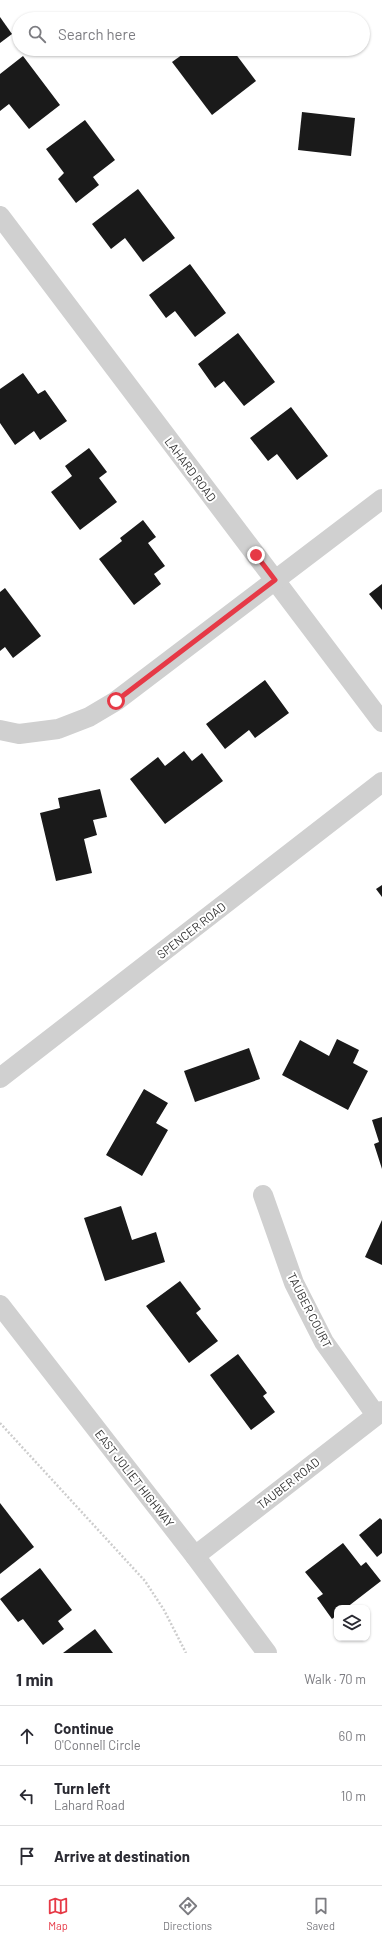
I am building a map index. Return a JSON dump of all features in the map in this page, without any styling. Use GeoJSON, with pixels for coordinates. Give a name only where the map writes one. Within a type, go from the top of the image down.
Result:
{"type":"FeatureCollection","features":[{"type":"Feature","properties":{"kind":"street","name":"LAHARD ROAD"},"geometry":{"type":"LineString","coordinates":[[0,216],[382,722]]}},
{"type":"Feature","properties":{"kind":"street"},"geometry":{"type":"LineString","coordinates":[[0,730],[19,734],[58,729],[90,717],[116,701],[382,499]]}},
{"type":"Feature","properties":{"kind":"street","name":"SPENCER ROAD"},"geometry":{"type":"LineString","coordinates":[[0,1078],[382,782]]}},
{"type":"Feature","properties":{"kind":"street","name":"TAUBER COURT"},"geometry":{"type":"LineString","coordinates":[[262,1195],[294,1283],[321,1336],[379,1413]]}},
{"type":"Feature","properties":{"kind":"street","name":"EAST JOLIET HIGHWAY"},"geometry":{"type":"LineString","coordinates":[[0,1305],[195,1556],[267,1653]]}},
{"type":"Feature","properties":{"kind":"street","name":"TAUBER ROAD"},"geometry":{"type":"LineString","coordinates":[[195,1556],[379,1413]]}},
{"type":"Feature","properties":{"kind":"path"},"geometry":{"type":"LineString","coordinates":[[0,1423],[145,1581],[164,1610],[186,1653]]}},
{"type":"Feature","properties":{"kind":"building"},"geometry":{"type":"Polygon","coordinates":[[[0,17],[12,34],[0,43],[0,17]]]}},
{"type":"Feature","properties":{"kind":"building"},"geometry":{"type":"Polygon","coordinates":[[[23,56],[60,105],[29,129],[9,104],[0,111],[0,74],[23,56]]]}},
{"type":"Feature","properties":{"kind":"building"},"geometry":{"type":"Polygon","coordinates":[[[180,56],[237,56],[256,81],[212,115],[172,62],[180,56]]]}},
{"type":"Feature","properties":{"kind":"building"},"geometry":{"type":"Polygon","coordinates":[[[302,112],[355,118],[351,156],[298,150],[302,112]]]}},
{"type":"Feature","properties":{"kind":"building"},"geometry":{"type":"Polygon","coordinates":[[[85,120],[115,160],[93,177],[99,185],[76,203],[58,179],[64,173],[46,149],[85,120]]]}},
{"type":"Feature","properties":{"kind":"building"},"geometry":{"type":"Polygon","coordinates":[[[138,189],[175,238],[143,262],[125,238],[111,249],[92,224],[138,189]]]}},
{"type":"Feature","properties":{"kind":"building"},"geometry":{"type":"Polygon","coordinates":[[[190,264],[226,313],[195,337],[175,311],[166,318],[149,295],[190,264]]]}},
{"type":"Feature","properties":{"kind":"building"},"geometry":{"type":"Polygon","coordinates":[[[238,333],[275,382],[244,406],[224,381],[215,388],[198,364],[238,333]]]}},
{"type":"Feature","properties":{"kind":"building"},"geometry":{"type":"Polygon","coordinates":[[[23,373],[38,394],[45,390],[67,421],[40,440],[34,431],[15,445],[0,423],[0,389],[23,373]]]}},
{"type":"Feature","properties":{"kind":"building"},"geometry":{"type":"Polygon","coordinates":[[[291,407],[328,456],[297,480],[277,454],[268,461],[250,438],[291,407]]]}},
{"type":"Feature","properties":{"kind":"building"},"geometry":{"type":"Polygon","coordinates":[[[89,448],[107,472],[99,478],[117,502],[80,530],[51,492],[72,476],[65,466],[89,448]]]}},
{"type":"Feature","properties":{"kind":"building"},"geometry":{"type":"Polygon","coordinates":[[[143,520],[156,537],[148,543],[165,566],[154,574],[161,584],[134,605],[99,559],[122,541],[120,538],[143,520]]]}},
{"type":"Feature","properties":{"kind":"building"},"geometry":{"type":"Polygon","coordinates":[[[382,584],[382,610],[369,594],[382,584]]]}},
{"type":"Feature","properties":{"kind":"building"},"geometry":{"type":"Polygon","coordinates":[[[5,588],[41,636],[13,658],[5,647],[0,651],[0,592],[5,588]]]}},
{"type":"Feature","properties":{"kind":"building"},"geometry":{"type":"Polygon","coordinates":[[[265,680],[289,713],[255,738],[249,730],[225,749],[206,724],[265,680]]]}},
{"type":"Feature","properties":{"kind":"building"},"geometry":{"type":"Polygon","coordinates":[[[184,751],[192,761],[202,753],[223,781],[165,824],[130,779],[158,757],[165,766],[184,751]]]}},
{"type":"Feature","properties":{"kind":"building"},"geometry":{"type":"Polygon","coordinates":[[[100,789],[107,817],[93,820],[97,835],[84,839],[92,873],[56,881],[40,813],[60,808],[58,798],[100,789]]]}},
{"type":"Feature","properties":{"kind":"building"},"geometry":{"type":"Polygon","coordinates":[[[382,885],[382,897],[376,889],[382,885]]]}},
{"type":"Feature","properties":{"kind":"building"},"geometry":{"type":"Polygon","coordinates":[[[337,1039],[359,1050],[353,1063],[368,1071],[348,1110],[282,1075],[300,1040],[329,1056],[337,1039]]]}},
{"type":"Feature","properties":{"kind":"building"},"geometry":{"type":"Polygon","coordinates":[[[249,1048],[260,1079],[195,1102],[184,1071],[249,1048]]]}},
{"type":"Feature","properties":{"kind":"building"},"geometry":{"type":"Polygon","coordinates":[[[144,1089],[168,1103],[156,1123],[168,1130],[142,1176],[106,1155],[144,1089]]]}},
{"type":"Feature","properties":{"kind":"building"},"geometry":{"type":"Polygon","coordinates":[[[382,1117],[382,1169],[374,1144],[379,1142],[372,1120],[382,1117]]]}},
{"type":"Feature","properties":{"kind":"building"},"geometry":{"type":"Polygon","coordinates":[[[121,1206],[132,1240],[156,1232],[165,1262],[105,1281],[84,1218],[121,1206]]]}},
{"type":"Feature","properties":{"kind":"building"},"geometry":{"type":"Polygon","coordinates":[[[382,1220],[382,1265],[365,1257],[382,1220]]]}},
{"type":"Feature","properties":{"kind":"building"},"geometry":{"type":"Polygon","coordinates":[[[180,1281],[201,1309],[196,1313],[218,1341],[189,1363],[146,1306],[180,1281]]]}},
{"type":"Feature","properties":{"kind":"building"},"geometry":{"type":"Polygon","coordinates":[[[238,1354],[267,1393],[263,1396],[275,1412],[251,1430],[210,1375],[238,1354]]]}},
{"type":"Feature","properties":{"kind":"building"},"geometry":{"type":"Polygon","coordinates":[[[0,1503],[34,1547],[0,1574],[0,1503]]]}},
{"type":"Feature","properties":{"kind":"building"},"geometry":{"type":"Polygon","coordinates":[[[380,1518],[382,1520],[382,1553],[377,1557],[359,1535],[380,1518]]]}},
{"type":"Feature","properties":{"kind":"building"},"geometry":{"type":"Polygon","coordinates":[[[343,1543],[361,1566],[366,1562],[381,1581],[350,1605],[334,1605],[334,1617],[332,1619],[317,1598],[323,1594],[305,1572],[343,1543]]]}},
{"type":"Feature","properties":{"kind":"building"},"geometry":{"type":"Polygon","coordinates":[[[40,1568],[72,1610],[58,1621],[64,1629],[43,1645],[23,1619],[18,1622],[0,1599],[40,1568]]]}},
{"type":"Feature","properties":{"kind":"building"},"geometry":{"type":"Polygon","coordinates":[[[95,1629],[113,1653],[63,1653],[95,1629]]]}},
{"type":"Feature","properties":{"kind":"route"},"geometry":{"type":"LineString","coordinates":[[116,701],[275,580],[256,555]]}}]}
